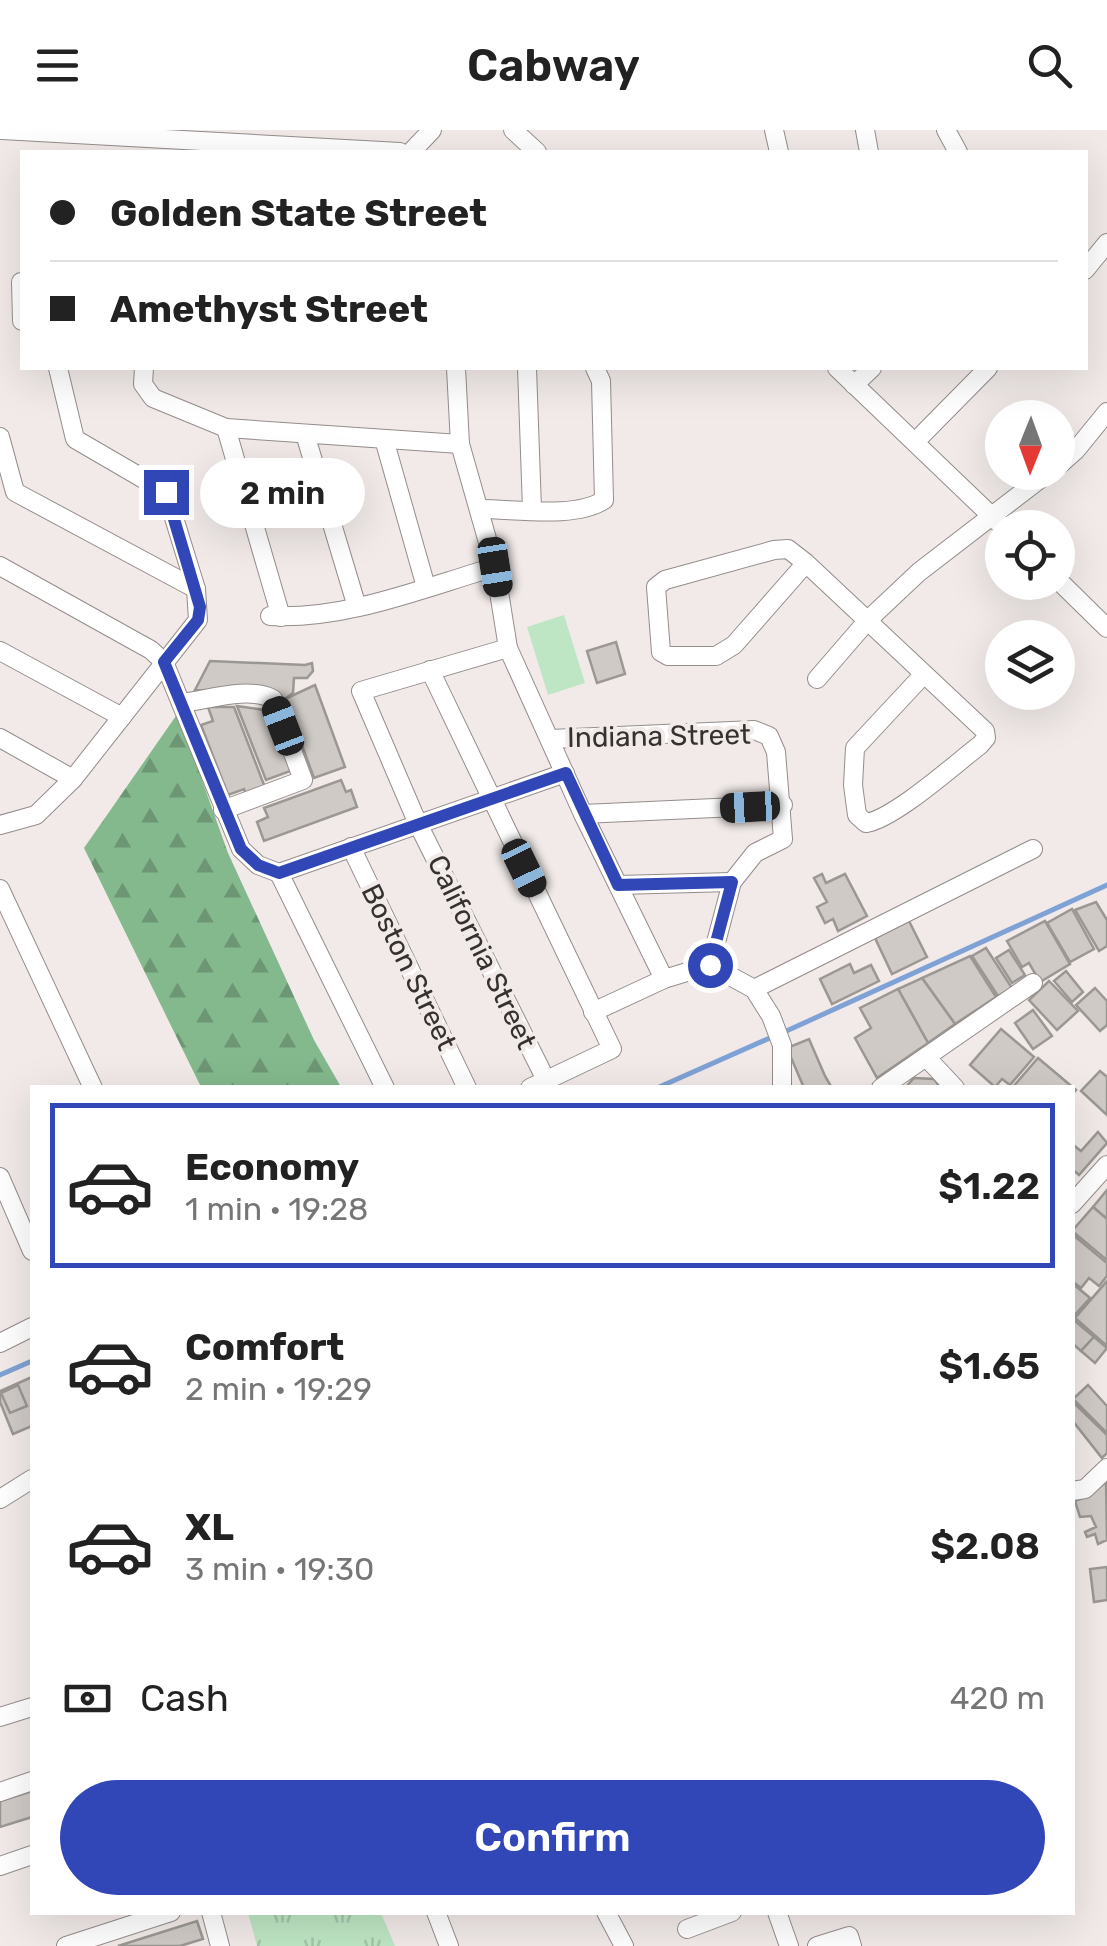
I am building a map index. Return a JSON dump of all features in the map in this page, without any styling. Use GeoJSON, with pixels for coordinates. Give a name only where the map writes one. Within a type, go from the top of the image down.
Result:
{"type":"FeatureCollection","features":[{"type":"Feature","properties":{"kind":"street"},"geometry":{"type":"LineString","coordinates":[[2,130],[239,136],[380,150]]}},
{"type":"Feature","properties":{"kind":"street"},"geometry":{"type":"LineString","coordinates":[[413,150],[432,130]]}},
{"type":"Feature","properties":{"kind":"street"},"geometry":{"type":"LineString","coordinates":[[513,130],[535,150]]}},
{"type":"Feature","properties":{"kind":"street"},"geometry":{"type":"LineString","coordinates":[[1088,266],[1107,243]]}},
{"type":"Feature","properties":{"kind":"street"},"geometry":{"type":"LineString","coordinates":[[1,823],[36,815],[74,779],[198,620],[196,589],[166,492],[75,439],[58,370]]}},
{"type":"Feature","properties":{"kind":"street"},"geometry":{"type":"LineString","coordinates":[[144,370],[142,384],[153,398],[226,428],[460,444]]}},
{"type":"Feature","properties":{"kind":"street"},"geometry":{"type":"LineString","coordinates":[[456,370],[460,444],[495,567],[508,648],[664,979]]}},
{"type":"Feature","properties":{"kind":"street"},"geometry":{"type":"LineString","coordinates":[[527,370],[532,509]]}},
{"type":"Feature","properties":{"kind":"street"},"geometry":{"type":"LineString","coordinates":[[481,509],[556,511],[592,507],[604,500],[600,381],[596,370]]}},
{"type":"Feature","properties":{"kind":"street"},"geometry":{"type":"LineString","coordinates":[[838,370],[986,510]]}},
{"type":"Feature","properties":{"kind":"street"},"geometry":{"type":"LineString","coordinates":[[854,385],[870,370]]}},
{"type":"Feature","properties":{"kind":"street"},"geometry":{"type":"LineString","coordinates":[[914,442],[986,370]]}},
{"type":"Feature","properties":{"kind":"street"},"geometry":{"type":"LineString","coordinates":[[1075,451],[1107,412]]}},
{"type":"Feature","properties":{"kind":"street"},"geometry":{"type":"LineString","coordinates":[[226,428],[275,616],[357,607],[495,567]]}},
{"type":"Feature","properties":{"kind":"street"},"geometry":{"type":"LineString","coordinates":[[304,434],[357,607]]}},
{"type":"Feature","properties":{"kind":"street"},"geometry":{"type":"LineString","coordinates":[[0,437],[15,492],[196,589]]}},
{"type":"Feature","properties":{"kind":"street"},"geometry":{"type":"LineString","coordinates":[[384,439],[426,587]]}},
{"type":"Feature","properties":{"kind":"street"},"geometry":{"type":"LineString","coordinates":[[1011,510],[1031,490]]}},
{"type":"Feature","properties":{"kind":"street"},"geometry":{"type":"LineString","coordinates":[[816,679],[868,620],[919,572],[985,531]]}},
{"type":"Feature","properties":{"kind":"street"},"geometry":{"type":"LineString","coordinates":[[806,563],[734,646],[716,656],[668,656],[661,652],[656,587],[665,580],[774,550],[788,549],[806,563],[985,730],[986,738],[894,810],[866,823],[857,816],[853,786],[855,748],[924,674]]}},
{"type":"Feature","properties":{"kind":"street"},"geometry":{"type":"LineString","coordinates":[[0,566],[150,650],[164,662],[241,849],[258,865],[279,873],[566,773]]}},
{"type":"Feature","properties":{"kind":"street"},"geometry":{"type":"LineString","coordinates":[[1075,597],[1107,628]]}},
{"type":"Feature","properties":{"kind":"street"},"geometry":{"type":"LineString","coordinates":[[508,648],[430,670],[612,1048],[538,1084]]}},
{"type":"Feature","properties":{"kind":"street"},"geometry":{"type":"LineString","coordinates":[[0,651],[122,717]]}},
{"type":"Feature","properties":{"kind":"street","name":"California Street"},"geometry":{"type":"LineString","coordinates":[[430,670],[361,691],[538,1084]]}},
{"type":"Feature","properties":{"kind":"street"},"geometry":{"type":"LineString","coordinates":[[181,703],[251,694],[273,699],[303,780],[223,810]]}},
{"type":"Feature","properties":{"kind":"street","name":"Indiana Street"},"geometry":{"type":"LineString","coordinates":[[550,739],[754,730],[769,736],[776,752],[783,805]]}},
{"type":"Feature","properties":{"kind":"street"},"geometry":{"type":"LineString","coordinates":[[0,738],[74,779]]}},
{"type":"Feature","properties":{"kind":"street"},"geometry":{"type":"LineString","coordinates":[[583,814],[783,805],[783,840],[756,853],[732,882],[710,965]]}},
{"type":"Feature","properties":{"kind":"street","name":"Boston Street"},"geometry":{"type":"LineString","coordinates":[[351,848],[466,1085]]}},
{"type":"Feature","properties":{"kind":"street"},"geometry":{"type":"LineString","coordinates":[[754,989],[1033,849]]}},
{"type":"Feature","properties":{"kind":"street"},"geometry":{"type":"LineString","coordinates":[[279,873],[384,1085]]}},
{"type":"Feature","properties":{"kind":"street"},"geometry":{"type":"LineString","coordinates":[[618,885],[732,882]]}},
{"type":"Feature","properties":{"kind":"street"},"geometry":{"type":"LineString","coordinates":[[2,899],[92,1085]]}},
{"type":"Feature","properties":{"kind":"street"},"geometry":{"type":"LineString","coordinates":[[593,1012],[664,979],[710,965],[754,989],[782,1044],[782,1085]]}},
{"type":"Feature","properties":{"kind":"street"},"geometry":{"type":"LineString","coordinates":[[885,1085],[1033,983]]}},
{"type":"Feature","properties":{"kind":"street"},"geometry":{"type":"LineString","coordinates":[[926,1057],[952,1085]]}},
{"type":"Feature","properties":{"kind":"street"},"geometry":{"type":"LineString","coordinates":[[1075,1197],[1107,1165]]}},
{"type":"Feature","properties":{"kind":"street"},"geometry":{"type":"LineString","coordinates":[[0,1177],[30,1245]]}},
{"type":"Feature","properties":{"kind":"street"},"geometry":{"type":"LineString","coordinates":[[0,1343],[30,1328]]}},
{"type":"Feature","properties":{"kind":"street"},"geometry":{"type":"LineString","coordinates":[[1075,1491],[1085,1489],[1107,1468]]}},
{"type":"Feature","properties":{"kind":"street"},"geometry":{"type":"LineString","coordinates":[[0,1499],[30,1480]]}},
{"type":"Feature","properties":{"kind":"street"},"geometry":{"type":"LineString","coordinates":[[0,1717],[30,1708]]}},
{"type":"Feature","properties":{"kind":"street"},"geometry":{"type":"LineString","coordinates":[[0,1792],[30,1783]]}},
{"type":"Feature","properties":{"kind":"street"},"geometry":{"type":"LineString","coordinates":[[0,1866],[30,1856]]}},
{"type":"Feature","properties":{"kind":"street"},"geometry":{"type":"LineString","coordinates":[[66,1946],[162,1915]]}},
{"type":"Feature","properties":{"kind":"street"},"geometry":{"type":"LineString","coordinates":[[211,1915],[220,1946]]}},
{"type":"Feature","properties":{"kind":"street"},"geometry":{"type":"LineString","coordinates":[[437,1915],[449,1946]]}},
{"type":"Feature","properties":{"kind":"street"},"geometry":{"type":"LineString","coordinates":[[608,1915],[624,1946]]}},
{"type":"Feature","properties":{"kind":"street"},"geometry":{"type":"LineString","coordinates":[[687,1929],[724,1915]]}},
{"type":"Feature","properties":{"kind":"street"},"geometry":{"type":"LineString","coordinates":[[779,1915],[789,1946]]}},
{"type":"Feature","properties":{"kind":"street"},"geometry":{"type":"LineString","coordinates":[[817,1946],[849,1936],[852,1946]]}},
{"type":"Feature","properties":{"kind":"green space"},"geometry":{"type":"Polygon","coordinates":[[[564,615],[585,683],[548,695],[527,627],[564,615]]]}},
{"type":"Feature","properties":{"kind":"green space"},"geometry":{"type":"Polygon","coordinates":[[[178,713],[228,853],[314,1040],[340,1085],[200,1085],[84,848],[178,713]]]}},
{"type":"Feature","properties":{"kind":"green space"},"geometry":{"type":"Polygon","coordinates":[[[249,1915],[382,1915],[395,1946],[257,1946],[249,1915]]]}},
{"type":"Feature","properties":{"kind":"building"},"geometry":{"type":"Polygon","coordinates":[[[616,642],[625,674],[597,683],[587,651],[616,642]]]}},
{"type":"Feature","properties":{"kind":"building"},"geometry":{"type":"Polygon","coordinates":[[[210,661],[312,663],[313,671],[307,678],[294,678],[293,693],[285,699],[275,693],[195,690],[210,661]]]}},
{"type":"Feature","properties":{"kind":"building"},"geometry":{"type":"Polygon","coordinates":[[[315,685],[345,767],[314,778],[285,699],[315,685]]]}},
{"type":"Feature","properties":{"kind":"building"},"geometry":{"type":"Polygon","coordinates":[[[237,706],[271,711],[293,770],[266,780],[237,706]]]}},
{"type":"Feature","properties":{"kind":"building"},"geometry":{"type":"Polygon","coordinates":[[[208,707],[234,707],[266,790],[247,797],[244,789],[228,795],[201,725],[213,721],[208,707]]]}},
{"type":"Feature","properties":{"kind":"building"},"geometry":{"type":"Polygon","coordinates":[[[341,780],[346,792],[351,790],[357,807],[264,841],[257,822],[268,817],[264,808],[341,780]]]}},
{"type":"Feature","properties":{"kind":"building"},"geometry":{"type":"Polygon","coordinates":[[[822,874],[826,883],[845,874],[867,916],[838,931],[833,919],[825,923],[817,907],[827,902],[814,878],[822,874]]]}},
{"type":"Feature","properties":{"kind":"building"},"geometry":{"type":"Polygon","coordinates":[[[1096,902],[1107,920],[1107,946],[1099,951],[1075,910],[1096,902]]]}},
{"type":"Feature","properties":{"kind":"building"},"geometry":{"type":"Polygon","coordinates":[[[1072,909],[1094,949],[1070,962],[1047,923],[1072,909]]]}},
{"type":"Feature","properties":{"kind":"building"},"geometry":{"type":"Polygon","coordinates":[[[909,921],[927,957],[892,974],[875,938],[909,921]]]}},
{"type":"Feature","properties":{"kind":"building"},"geometry":{"type":"Polygon","coordinates":[[[1045,921],[1070,964],[1040,982],[1029,963],[1022,967],[1007,941],[1045,921]]]}},
{"type":"Feature","properties":{"kind":"building"},"geometry":{"type":"Polygon","coordinates":[[[986,948],[1012,988],[998,996],[972,956],[986,948]]]}},
{"type":"Feature","properties":{"kind":"building"},"geometry":{"type":"Polygon","coordinates":[[[1009,950],[1025,975],[1012,983],[996,958],[1009,950]]]}},
{"type":"Feature","properties":{"kind":"building"},"geometry":{"type":"Polygon","coordinates":[[[970,956],[996,997],[955,1024],[922,978],[970,956]]]}},
{"type":"Feature","properties":{"kind":"building"},"geometry":{"type":"Polygon","coordinates":[[[850,964],[854,973],[871,965],[879,981],[832,1004],[820,979],[850,964]]]}},
{"type":"Feature","properties":{"kind":"building"},"geometry":{"type":"Polygon","coordinates":[[[1066,971],[1083,992],[1072,1002],[1054,981],[1066,971]]]}},
{"type":"Feature","properties":{"kind":"building"},"geometry":{"type":"Polygon","coordinates":[[[922,978],[955,1024],[928,1043],[898,989],[922,978]]]}},
{"type":"Feature","properties":{"kind":"building"},"geometry":{"type":"Polygon","coordinates":[[[1049,981],[1078,1011],[1057,1030],[1029,1000],[1049,981]]]}},
{"type":"Feature","properties":{"kind":"building"},"geometry":{"type":"Polygon","coordinates":[[[1095,988],[1107,1001],[1107,1025],[1100,1031],[1076,1005],[1095,988]]]}},
{"type":"Feature","properties":{"kind":"building"},"geometry":{"type":"Polygon","coordinates":[[[898,989],[928,1043],[877,1078],[855,1038],[871,1028],[860,1008],[898,989]]]}},
{"type":"Feature","properties":{"kind":"building"},"geometry":{"type":"Polygon","coordinates":[[[1033,1010],[1052,1036],[1033,1049],[1015,1023],[1033,1010]]]}},
{"type":"Feature","properties":{"kind":"building"},"geometry":{"type":"Polygon","coordinates":[[[1001,1029],[1034,1057],[1010,1085],[1002,1079],[993,1085],[970,1065],[1001,1029]]]}},
{"type":"Feature","properties":{"kind":"building"},"geometry":{"type":"Polygon","coordinates":[[[809,1039],[830,1085],[803,1085],[787,1048],[809,1039]]]}},
{"type":"Feature","properties":{"kind":"building"},"geometry":{"type":"Polygon","coordinates":[[[1038,1058],[1070,1085],[1015,1085],[1038,1058]]]}},
{"type":"Feature","properties":{"kind":"building"},"geometry":{"type":"Polygon","coordinates":[[[1100,1071],[1107,1077],[1107,1115],[1081,1091],[1100,1071]]]}},
{"type":"Feature","properties":{"kind":"building"},"geometry":{"type":"Polygon","coordinates":[[[914,1078],[934,1079],[939,1085],[908,1085],[914,1078]]]}},
{"type":"Feature","properties":{"kind":"building"},"geometry":{"type":"Polygon","coordinates":[[[1098,1132],[1107,1143],[1079,1175],[1075,1172],[1075,1146],[1081,1151],[1098,1132]]]}},
{"type":"Feature","properties":{"kind":"building"},"geometry":{"type":"Polygon","coordinates":[[[1107,1190],[1107,1219],[1093,1207],[1107,1190]]]}},
{"type":"Feature","properties":{"kind":"building"},"geometry":{"type":"Polygon","coordinates":[[[1093,1207],[1107,1219],[1107,1260],[1075,1233],[1075,1228],[1093,1207]]]}},
{"type":"Feature","properties":{"kind":"building"},"geometry":{"type":"Polygon","coordinates":[[[1075,1236],[1107,1263],[1107,1276],[1099,1286],[1089,1278],[1081,1288],[1075,1283],[1075,1236]]]}},
{"type":"Feature","properties":{"kind":"building"},"geometry":{"type":"Polygon","coordinates":[[[1107,1281],[1107,1346],[1075,1318],[1107,1281]]]}},
{"type":"Feature","properties":{"kind":"building"},"geometry":{"type":"Polygon","coordinates":[[[1075,1286],[1090,1298],[1075,1315],[1075,1286]]]}},
{"type":"Feature","properties":{"kind":"building"},"geometry":{"type":"Polygon","coordinates":[[[1075,1321],[1094,1337],[1081,1351],[1075,1346],[1075,1321]]]}},
{"type":"Feature","properties":{"kind":"building"},"geometry":{"type":"Polygon","coordinates":[[[1094,1337],[1107,1348],[1095,1363],[1081,1351],[1094,1337]]]}},
{"type":"Feature","properties":{"kind":"building"},"geometry":{"type":"Polygon","coordinates":[[[30,1378],[30,1427],[13,1434],[0,1402],[0,1391],[30,1378]]]}},
{"type":"Feature","properties":{"kind":"building"},"geometry":{"type":"Polygon","coordinates":[[[18,1385],[27,1406],[10,1413],[1,1393],[18,1385]]]}},
{"type":"Feature","properties":{"kind":"building"},"geometry":{"type":"Polygon","coordinates":[[[1088,1385],[1107,1406],[1107,1433],[1075,1401],[1088,1385]]]}},
{"type":"Feature","properties":{"kind":"building"},"geometry":{"type":"Polygon","coordinates":[[[1075,1404],[1107,1435],[1107,1453],[1102,1458],[1075,1424],[1075,1404]]]}},
{"type":"Feature","properties":{"kind":"building"},"geometry":{"type":"Polygon","coordinates":[[[1106,1482],[1107,1540],[1098,1544],[1095,1534],[1087,1537],[1085,1532],[1096,1527],[1091,1516],[1080,1517],[1075,1501],[1106,1482]]]}},
{"type":"Feature","properties":{"kind":"building"},"geometry":{"type":"Polygon","coordinates":[[[1107,1567],[1107,1600],[1094,1602],[1090,1569],[1107,1567]]]}},
{"type":"Feature","properties":{"kind":"building"},"geometry":{"type":"Polygon","coordinates":[[[30,1792],[30,1818],[0,1827],[0,1801],[30,1792]]]}},
{"type":"Feature","properties":{"kind":"building"},"geometry":{"type":"Polygon","coordinates":[[[197,1921],[203,1939],[180,1946],[118,1946],[197,1921]]]}},
{"type":"Feature","properties":{"kind":"waterway"},"geometry":{"type":"LineString","coordinates":[[782,1033],[1107,885]]}},
{"type":"Feature","properties":{"kind":"waterway"},"geometry":{"type":"LineString","coordinates":[[664,1085],[772,1037]]}},
{"type":"Feature","properties":{"kind":"waterway"},"geometry":{"type":"LineString","coordinates":[[0,1375],[30,1362]]}},
{"type":"Feature","properties":{"kind":"route"},"geometry":{"type":"LineString","coordinates":[[166,492],[200,607],[198,620],[164,662],[241,849],[258,865],[279,873],[566,773],[618,885],[732,882],[710,965]]}}]}
